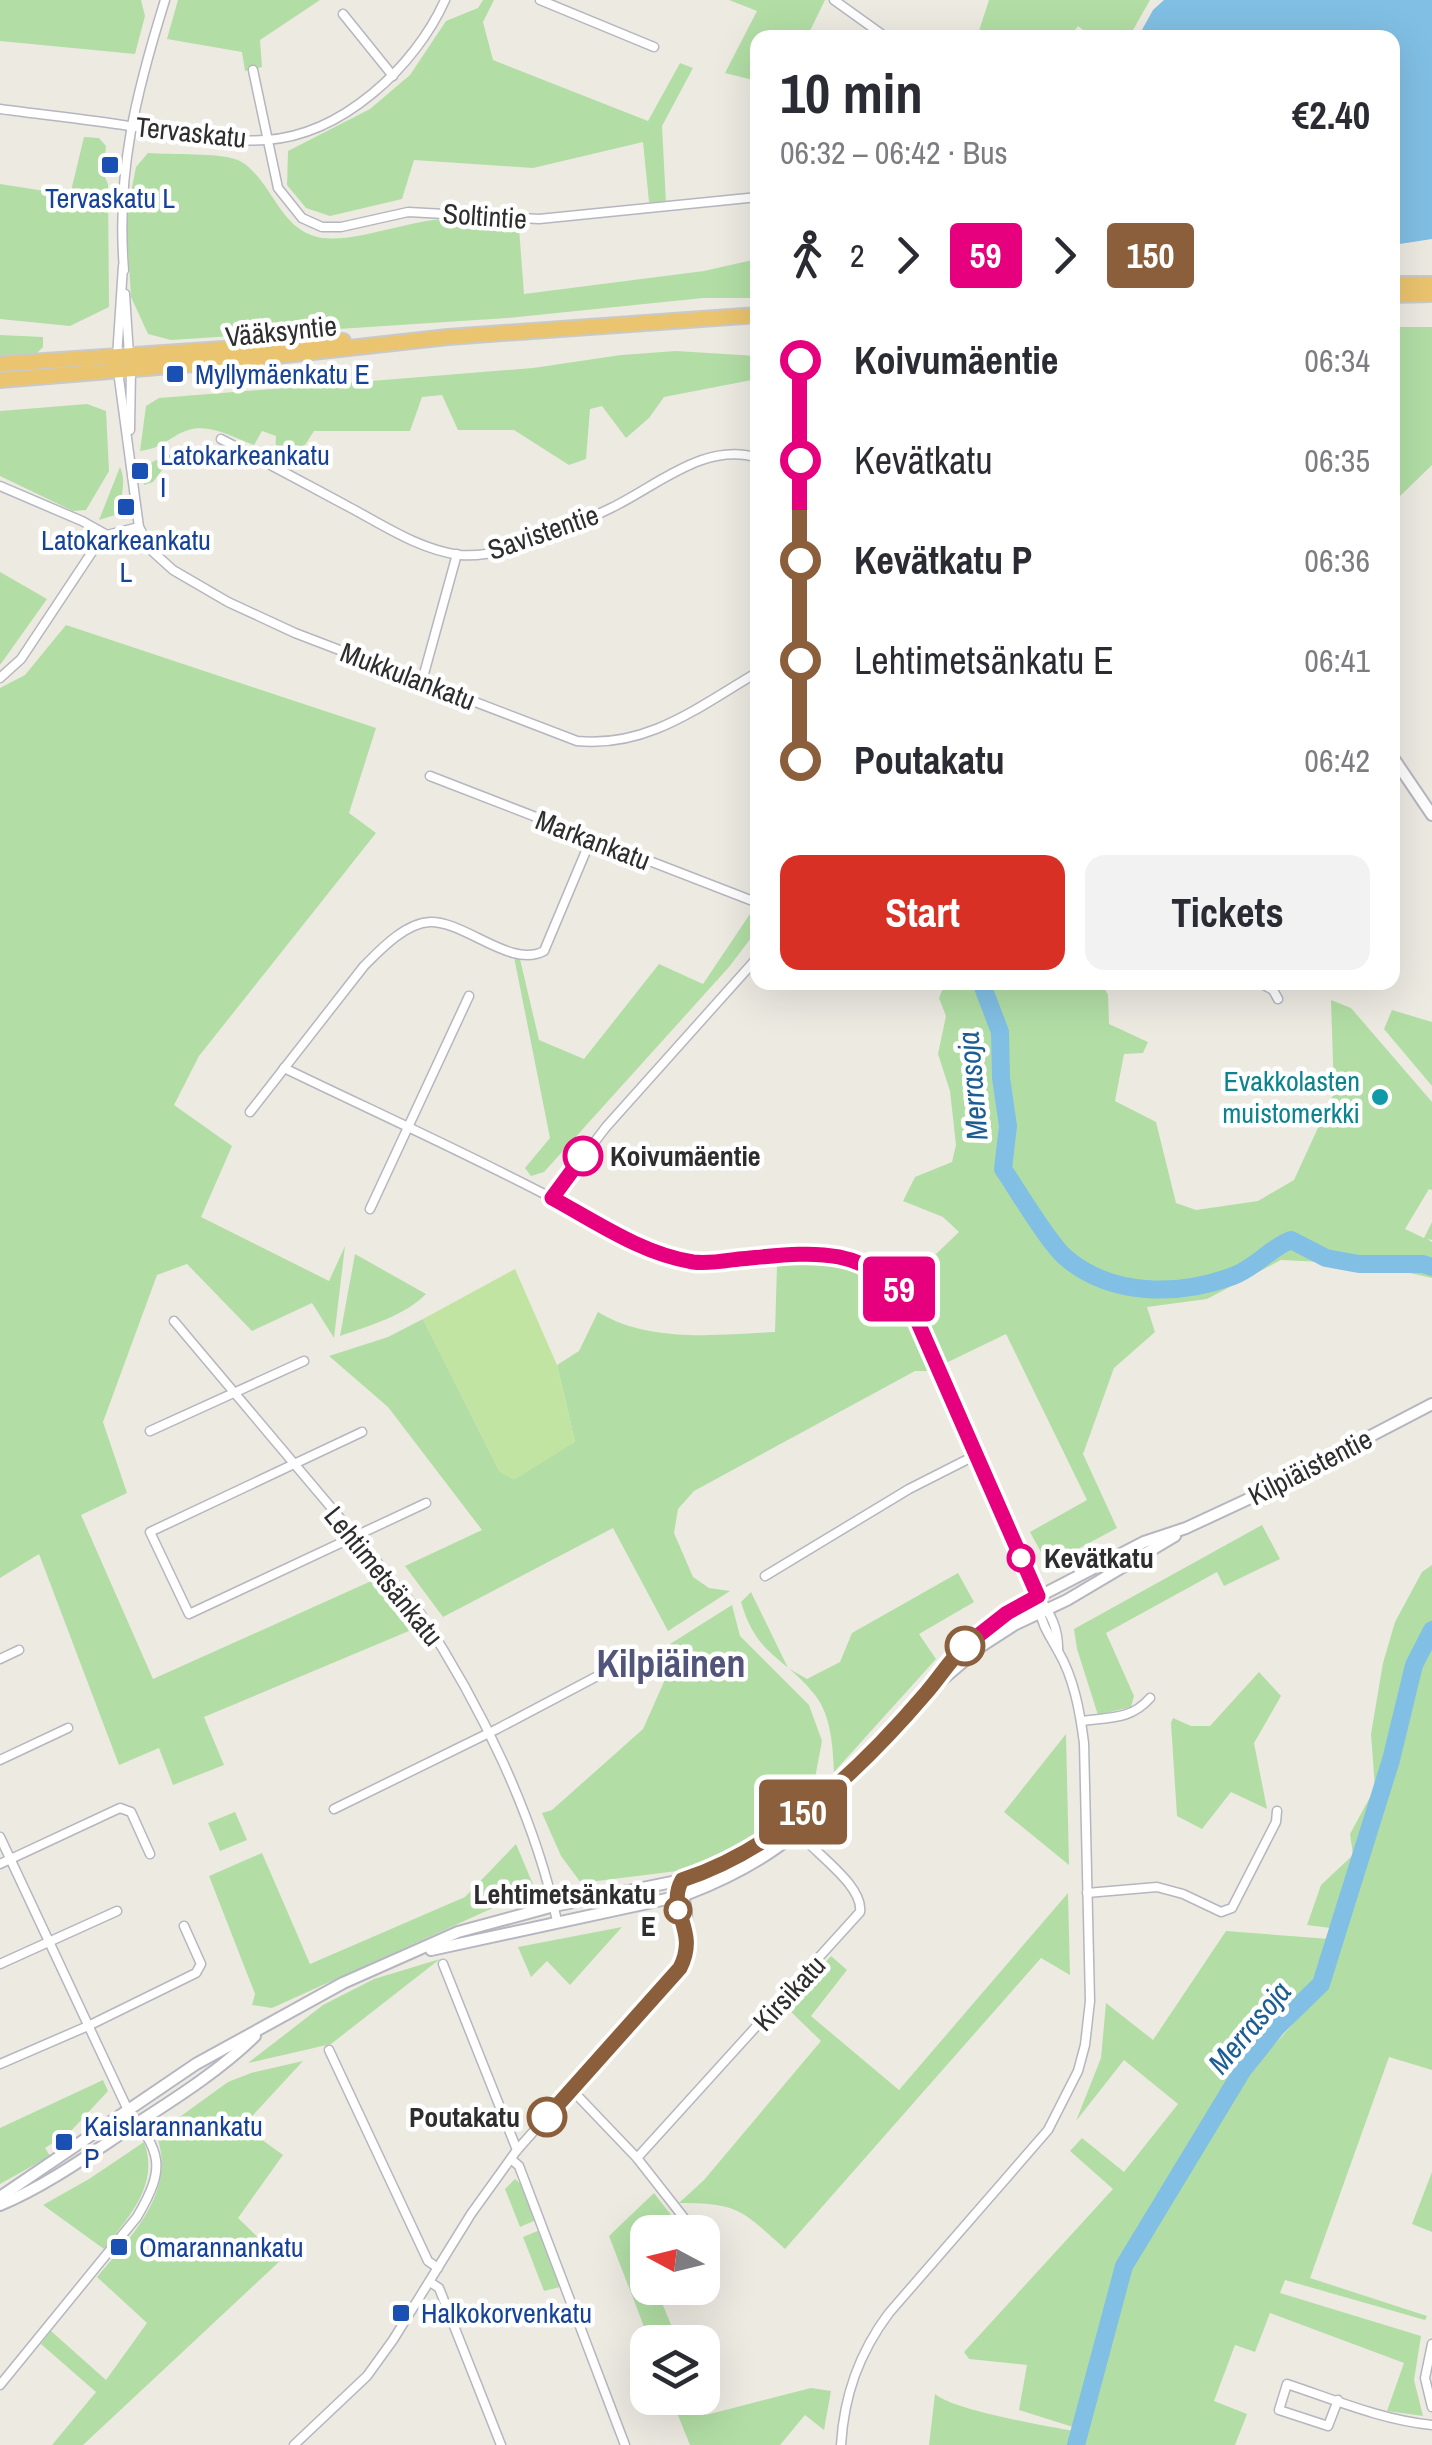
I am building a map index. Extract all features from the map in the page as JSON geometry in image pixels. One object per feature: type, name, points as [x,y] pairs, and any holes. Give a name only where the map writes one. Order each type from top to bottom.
[{"type":"highway","points":[[1400,284],[1432,284]]},
{"type":"highway","points":[[1400,295],[1432,294]]},
{"type":"highway","name":"Vääksyntie","points":[[0,364],[750,316]]},
{"type":"highway","name":"Vääksyntie","points":[[0,380],[448,337]]},
{"type":"street","points":[[0,678],[21,658],[96,546],[107,535],[139,527],[124,371],[120,211],[130,126],[164,0]]},
{"type":"street","name":"Tervaskatu","points":[[0,109],[205,139],[267,140],[298,134],[356,106],[392,76],[412,56],[445,0]]},
{"type":"street","points":[[540,0],[654,47]]},
{"type":"street","points":[[834,0],[876,30]]},
{"type":"street","points":[[849,11],[852,0]]},
{"type":"street","points":[[343,14],[392,76]]},
{"type":"street","points":[[253,70],[267,140]]},
{"type":"street","name":"Soltintie","points":[[267,140],[278,188],[302,218],[322,227],[341,227],[408,212],[539,220],[750,198]]},
{"type":"street","name":"Savistentie","points":[[221,439],[404,536],[457,554],[474,555],[560,530],[612,508],[694,463],[719,454],[750,456]]},
{"type":"street","points":[[0,486],[107,535]]},
{"type":"street","name":"Mukkulankatu","points":[[139,527],[152,550],[173,570],[228,602],[296,633],[577,741],[605,744],[635,738],[668,725],[750,677]]},
{"type":"street","points":[[422,681],[457,554]]},
{"type":"street","points":[[1400,768],[1432,815]]},
{"type":"street","name":"Markankatu","points":[[430,776],[750,900]]},
{"type":"street","points":[[250,1112],[383,946],[406,931],[431,922],[461,929],[496,947],[535,956],[544,951],[592,839]]},
{"type":"street","points":[[552,1198],[606,1126],[750,967]]},
{"type":"street","points":[[1273,990],[1278,999]]},
{"type":"street","points":[[370,1209],[469,996]]},
{"type":"street","points":[[284,1068],[552,1198],[641,1246],[693,1262],[810,1253],[843,1257],[870,1266],[893,1282],[909,1302],[1038,1596],[1047,1637],[1058,1650],[1082,1722],[1089,2020],[1086,2045],[1070,2092],[1048,2130],[876,2330],[851,2382],[841,2445]]},
{"type":"street","name":"Lehtimetsänkatu","points":[[174,1321],[420,1613],[457,1671],[488,1734],[542,1856],[558,1921]]},
{"type":"street","points":[[150,1431],[304,1361]]},
{"type":"street","name":"Kilpiäistentie","points":[[927,1692],[948,1662],[974,1638],[1038,1596],[1144,1542],[1186,1528],[1259,1494],[1432,1404]]},
{"type":"street","points":[[362,1432],[150,1532],[189,1614],[426,1503]]},
{"type":"street","points":[[766,1576],[894,1498],[976,1455]]},
{"type":"street","name":"Kilpiäistentie","points":[[677,1888],[749,1868],[831,1802],[860,1762],[927,1692],[983,1645],[1149,1554],[1186,1528]]},
{"type":"street","points":[[0,1659],[19,1650]]},
{"type":"street","points":[[334,1809],[624,1662]]},
{"type":"street","points":[[1082,1722],[1124,1717],[1138,1711],[1150,1698]]},
{"type":"street","points":[[0,1760],[68,1728]]},
{"type":"street","points":[[0,1864],[120,1808],[131,1812],[150,1854]]},
{"type":"street","points":[[1087,1893],[1157,1888],[1183,1894],[1221,1912],[1232,1908],[1276,1822],[1277,1811]]},
{"type":"street","name":"Kirsikatu","points":[[637,2158],[860,1912],[856,1890],[794,1828]]},
{"type":"street","points":[[0,1837],[127,2108],[152,2140],[157,2160],[152,2193],[138,2217],[0,2385]]},
{"type":"street","points":[[0,2197],[127,2108],[228,2045],[260,2032],[343,1984],[458,1932],[554,1906],[677,1888]]},
{"type":"street","points":[[407,1956],[677,1888]]},
{"type":"street","points":[[294,2445],[367,2376],[471,2214],[514,2155],[680,1968],[687,1948],[677,1888]]},
{"type":"street","points":[[0,1964],[117,1911]]},
{"type":"street","points":[[0,2064],[196,1973],[201,1964],[184,1926]]},
{"type":"street","points":[[443,1964],[625,2445]]},
{"type":"street","points":[[0,2205],[73,2165],[138,2122],[236,2055],[260,2032]]},
{"type":"street","points":[[330,2050],[428,2262],[438,2268]]},
{"type":"street","points":[[572,2090],[637,2158],[682,2215]]},
{"type":"street","points":[[430,2282],[439,2288],[501,2445]]},
{"type":"street","points":[[1432,2344],[1425,2378],[1432,2407]]},
{"type":"street","points":[[1338,2400],[1328,2426],[1278,2410],[1287,2384],[1338,2400],[1400,2422],[1432,2425]]},
{"type":"green space","points":[[0,0],[141,0],[145,16],[135,54],[0,41]]},
{"type":"green space","points":[[178,0],[320,0],[260,40],[262,67],[245,71],[242,52],[167,39]]},
{"type":"green space","points":[[483,0],[494,0],[483,22],[493,60],[648,121],[680,63],[693,68],[662,126],[666,203],[649,202],[643,142],[533,168],[414,160],[402,199],[330,216],[306,208],[287,185],[288,151],[370,109],[410,75],[446,21],[478,8]]},
{"type":"green space","points":[[729,0],[825,0],[810,30],[750,30],[750,79],[725,73],[757,11]]},
{"type":"green space","points":[[989,0],[1150,0],[1133,30],[1083,30],[1078,26],[1075,30],[979,30]]},
{"type":"green space","points":[[84,137],[99,138],[106,146],[103,173],[108,184],[109,307],[70,326],[0,319],[0,184],[70,195]]},
{"type":"green space","points":[[148,153],[209,155],[240,161],[260,179],[292,222],[314,236],[344,238],[450,219],[519,228],[524,294],[704,271],[750,261],[750,298],[703,298],[507,318],[171,340],[148,334],[131,297],[126,218],[136,167]]},
{"type":"green space","points":[[1400,327],[1432,327],[1432,465],[1400,496]]},
{"type":"green space","points":[[0,335],[43,337],[43,347],[37,353],[0,357]]},
{"type":"green space","points":[[676,351],[750,356],[750,380],[664,397],[649,418],[626,438],[602,406],[590,409],[586,459],[569,465],[514,430],[458,430],[442,395],[422,397],[410,431],[314,431],[290,468],[275,456],[276,436],[262,431],[254,445],[215,430],[197,428],[140,451],[146,406],[159,398],[533,368]]},
{"type":"green space","points":[[87,404],[106,411],[109,471],[86,510],[73,511],[0,476],[0,411]]},
{"type":"green space","points":[[169,454],[173,456],[153,482],[144,485],[142,467]]},
{"type":"green space","points":[[120,467],[123,485],[117,510],[115,515],[99,520]]},
{"type":"green space","points":[[0,572],[47,599],[0,665]]},
{"type":"green space","points":[[66,625],[376,728],[349,813],[376,833],[199,1056],[174,1105],[232,1146],[201,1217],[329,1281],[345,1246],[334,1338],[312,1303],[252,1331],[187,1264],[157,1275],[103,1422],[127,1493],[81,1515],[153,1679],[378,1578],[416,1628],[204,1717],[224,1765],[173,1785],[159,1748],[119,1765],[39,1554],[0,1578],[0,688],[25,675]]},
{"type":"green space","points":[[750,914],[750,939],[729,967],[544,1172],[531,1176],[525,1168],[550,1138],[514,957],[520,959],[539,1040],[584,1059],[659,964],[703,984]]},
{"type":"green space","points":[[942,990],[1106,990],[1109,1024],[1148,1042],[1143,1053],[1124,1054],[1115,1101],[1156,1122],[1176,1203],[1196,1210],[1258,1201],[1294,1180],[1334,1093],[1331,1000],[1351,1008],[1432,1102],[1432,1190],[1429,1189],[1405,1229],[1424,1238],[1432,1222],[1432,1240],[1427,1239],[1432,1242],[1432,1278],[1383,1267],[1355,1269],[1281,1260],[1207,1299],[1147,1307],[1155,1332],[1114,1368],[1083,1454],[1117,1528],[1048,1565],[1030,1532],[1087,1500],[1006,1334],[946,1363],[908,1281],[959,1232],[943,1217],[903,1201],[915,1177],[952,1162],[956,1145],[950,1091],[938,1054],[946,1016],[939,998]]},
{"type":"green space","points":[[1392,1010],[1432,1022],[1432,1086],[1384,1029]]},
{"type":"green space","points":[[355,1254],[426,1294],[397,1314],[340,1336]]},
{"type":"green space","points":[[808,1263],[837,1267],[876,1282],[899,1308],[932,1371],[915,1371],[694,1491],[678,1509],[674,1533],[693,1577],[709,1588],[730,1591],[668,1631],[613,1528],[443,1617],[405,1566],[482,1530],[388,1407],[329,1356],[388,1337],[423,1319],[500,1472],[575,1442],[557,1365],[579,1351],[598,1312],[639,1329],[661,1333],[775,1332],[777,1266]]},
{"type":"green space","points":[[515,1269],[557,1365],[575,1442],[514,1480],[500,1472],[423,1319]]},
{"type":"green space","points":[[1262,1525],[1280,1559],[1224,1586],[1217,1572],[1106,1633],[1134,1696],[1131,1707],[1098,1715],[1074,1629]]},
{"type":"green space","points":[[1432,1565],[1432,2070],[1389,2057],[1310,2278],[1427,2316],[1425,2320],[1285,2280],[1280,2293],[1421,2336],[1414,2380],[1423,2416],[1387,2411],[1404,2363],[1270,2313],[1255,2352],[1235,2345],[1214,2401],[1247,2414],[1235,2445],[929,2445],[935,2394],[962,2407],[1086,2433],[1131,2268],[1248,2074],[1327,1986],[1346,1930],[1307,1925],[1321,1885],[1353,1855],[1350,1834],[1375,1788],[1371,1734],[1383,1663],[1395,1622],[1422,1572]]},
{"type":"green space","points":[[958,1573],[974,1602],[919,1634],[936,1659],[834,1772],[825,1712],[815,1695],[789,1668],[807,1679],[840,1662],[852,1633]]},
{"type":"green space","points":[[751,1592],[788,1668],[763,1645],[748,1620],[741,1602]]},
{"type":"green space","points":[[732,1605],[740,1636],[809,1705],[822,1741],[812,1794],[786,1817],[729,1852],[685,1870],[581,1883],[561,1856],[542,1813],[552,1810],[643,1729],[675,1657],[670,1644]]},
{"type":"green space","points":[[1259,1672],[1281,1696],[1254,1743],[1267,1809],[1231,1792],[1202,1829],[1177,1816],[1171,1723],[1173,1718],[1191,1726],[1210,1726]]},
{"type":"green space","points":[[1066,1734],[1069,1865],[1004,1812]]},
{"type":"green space","points":[[235,1812],[247,1840],[220,1851],[208,1823]]},
{"type":"green space","points":[[516,1844],[535,1889],[272,2008],[252,2005],[255,1994],[209,1876],[262,1853],[310,1964],[465,1897]]},
{"type":"green space","points":[[1068,1893],[1070,1975],[1041,1958],[785,2249],[738,2211],[679,2203],[704,2180],[821,2041],[785,2006],[831,1956],[847,1970],[811,2016],[899,2090]]},
{"type":"green space","points":[[622,1927],[570,1985],[547,1961],[531,1977],[518,1947]]},
{"type":"green space","points":[[1226,1931],[1330,1939],[1316,1981],[1237,2069],[1119,2265],[1073,2427],[1019,2410],[1027,2365],[969,2359],[964,2352],[1113,2189],[1070,2151],[1082,2138],[1124,2172],[1178,2104],[1124,2060],[1076,2121],[1101,2058],[1106,2003],[1153,2040]]},
{"type":"green space","points":[[440,1959],[331,2044],[248,2063],[323,2005],[374,1979]]},
{"type":"green space","points":[[303,2061],[243,2126],[283,2155],[238,2218],[281,2260],[83,2445],[52,2445],[96,2392],[41,2344],[51,2331],[106,2380],[147,2323],[97,2277],[148,2212],[156,2193],[161,2155],[156,2134],[228,2082]]},
{"type":"green space","points":[[103,2080],[108,2091],[71,2131],[45,2148],[50,2156],[0,2184],[0,2128]]},
{"type":"green space","points":[[144,2142],[148,2158],[145,2186],[132,2212],[104,2249],[43,2205],[89,2179]]},
{"type":"green space","points":[[1432,2172],[1432,2232],[1412,2224]]},
{"type":"green space","points":[[515,2179],[523,2186],[536,2220],[520,2227],[505,2189]]},
{"type":"green space","points":[[654,2193],[671,2215],[631,2215]]},
{"type":"green space","points":[[630,2216],[630,2290],[609,2236]]},
{"type":"green space","points":[[540,2230],[560,2287],[544,2291],[523,2237]]},
{"type":"green space","points":[[636,2305],[663,2305],[671,2325],[643,2325]]},
{"type":"green space","points":[[811,2388],[831,2391],[824,2430],[805,2415],[780,2445],[690,2445],[678,2415],[720,2415],[720,2411]]},
{"type":"water","points":[[1164,0],[1432,0],[1432,239],[1400,244],[1400,30],[1142,30]]},
{"type":"waterway","name":"Merrasoja","points":[[984,990],[1000,1032],[1008,1126],[1003,1169],[1050,1240],[1083,1270],[1124,1286],[1190,1287],[1241,1272],[1291,1240],[1326,1258],[1359,1264],[1432,1267]]},
{"type":"waterway","name":"Merrasoja","points":[[1076,2445],[1124,2266],[1242,2071],[1277,2027],[1321,1984],[1391,1760],[1414,1665],[1432,1630]]},
{"type":"bus line","name":"59","points":[[583,1156],[552,1198],[641,1246],[693,1262],[810,1253],[843,1257],[870,1266],[893,1282],[909,1302],[1038,1596],[1007,1613],[965,1646]]},
{"type":"bus line","name":"150","points":[[547,2117],[686,1958],[686,1924],[676,1896],[682,1880],[708,1872],[791,1824],[860,1762],[965,1646]]},
{"type":"place","name":"Tervaskatu L","points":[[110,165]]},
{"type":"place","name":"Myllymäenkatu E","points":[[175,374]]},
{"type":"place","name":"Latokarkeankatu I","points":[[140,471]]},
{"type":"place","name":"Latokarkeankatu L","points":[[126,507]]},
{"type":"place","name":"Evakkolasten muistomerkki","points":[[1380,1097]]},
{"type":"place","name":"Koivumäentie","points":[[583,1156]]},
{"type":"place","name":"Kevätkatu","points":[[1021,1558]]},
{"type":"place","name":"Lehtimetsänkatu E","points":[[678,1910]]},
{"type":"place","name":"Poutakatu","points":[[547,2117]]},
{"type":"place","name":"Kaislarannankatu P","points":[[64,2142]]},
{"type":"place","name":"Omarannankatu","points":[[119,2247]]},
{"type":"place","name":"Halkokorvenkatu","points":[[401,2313]]},
{"type":"district","name":"Kilpiäinen","points":[[671,1663]]}]
